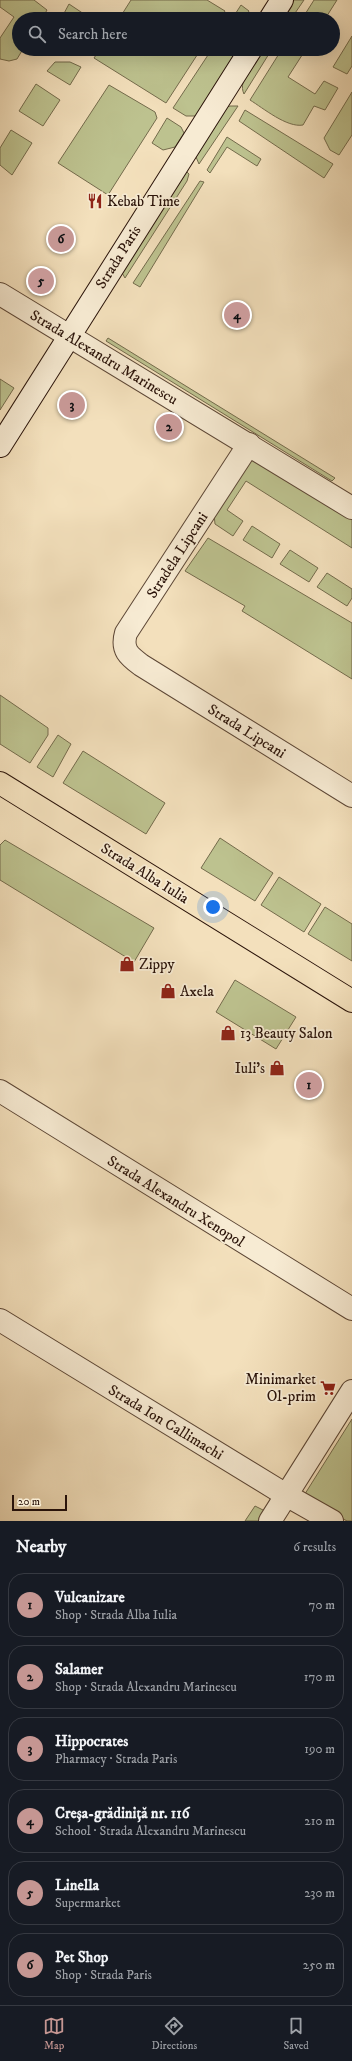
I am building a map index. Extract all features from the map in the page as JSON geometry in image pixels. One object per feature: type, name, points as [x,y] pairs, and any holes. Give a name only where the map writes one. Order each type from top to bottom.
[{"type":"main road","name":"Strada Alba Iulia","points":[[0,783],[352,1001]]},
{"type":"street","points":[[274,12],[282,0]]},
{"type":"street","name":"Strada Paris","points":[[0,446],[68,336],[247,56]]},
{"type":"street","name":"Strada Alexandru Marinescu","points":[[0,294],[352,508]]},
{"type":"street","name":"Stradela Lipcani","points":[[141,665],[128,656],[125,650],[123,641],[126,633],[249,444]]},
{"type":"street","name":"Strada Lipcani","points":[[141,665],[352,796]]},
{"type":"street","name":"Strada Alexandru Xenopol","points":[[0,1091],[352,1309]]},
{"type":"street","name":"Strada Ion Callimachi","points":[[0,1320],[286,1495],[332,1521]]},
{"type":"street","points":[[270,1521],[352,1390]]},
{"type":"green space","points":[[0,0],[34,0],[47,10],[46,12],[12,12],[12,16],[0,7]]},
{"type":"green space","points":[[131,0],[207,0],[225,11],[224,12],[123,12]]},
{"type":"green space","points":[[294,0],[304,0],[296,12],[286,12]]},
{"type":"green space","points":[[314,0],[337,0],[329,12],[306,12]]},
{"type":"green space","points":[[69,4],[81,12],[65,12]]},
{"type":"green space","points":[[241,5],[249,11],[248,12],[236,12]]},
{"type":"green space","points":[[12,20],[12,56],[19,56],[17,59],[9,61],[0,59],[0,38]]},
{"type":"green space","points":[[352,36],[352,66],[347,74],[333,67]]},
{"type":"green space","points":[[95,56],[196,56],[166,103],[94,58]]},
{"type":"green space","points":[[207,56],[235,56],[196,116],[186,116],[173,108]]},
{"type":"green space","points":[[258,56],[268,56],[244,94],[242,89],[243,83]]},
{"type":"green space","points":[[278,56],[302,56],[288,77],[315,94],[324,81],[338,88],[325,110],[314,106],[303,125],[283,121],[250,100]]},
{"type":"green space","points":[[55,62],[70,62],[81,67],[70,85],[47,71]]},
{"type":"green space","points":[[36,84],[60,100],[43,126],[19,111]]},
{"type":"green space","points":[[109,85],[155,112],[157,118],[108,195],[58,163]]},
{"type":"green space","points":[[352,92],[352,135],[339,155],[330,150],[324,138]]},
{"type":"green space","points":[[238,106],[199,164],[196,157],[224,108]]},
{"type":"green space","points":[[245,110],[333,164],[324,178],[239,121]]},
{"type":"green space","points":[[167,118],[181,127],[184,133],[175,147],[163,150],[152,143]]},
{"type":"green space","points":[[11,130],[32,143],[12,175],[0,165],[0,148]]},
{"type":"green space","points":[[227,137],[261,159],[257,166],[227,147],[210,173],[207,170]]},
{"type":"green space","points":[[186,171],[189,174],[187,181],[125,278],[121,271]]},
{"type":"green space","points":[[200,181],[204,182],[140,287],[133,283]]},
{"type":"green space","points":[[108,338],[335,478],[332,481],[106,341]]},
{"type":"green space","points":[[0,379],[14,388],[0,410]]},
{"type":"green space","points":[[249,457],[352,517],[352,548],[246,481],[227,510],[243,521],[233,536],[215,524],[214,514]]},
{"type":"green space","points":[[252,526],[280,544],[272,558],[243,540]]},
{"type":"green space","points":[[208,538],[352,623],[352,679],[242,611],[245,606],[185,571]]},
{"type":"green space","points":[[290,550],[318,568],[309,582],[280,564]]},
{"type":"green space","points":[[327,573],[352,589],[352,598],[347,606],[317,587]]},
{"type":"green space","points":[[0,695],[48,728],[48,735],[30,763],[0,744]]},
{"type":"green space","points":[[58,735],[71,744],[53,777],[37,767]]},
{"type":"green space","points":[[83,751],[165,803],[146,834],[63,783]]},
{"type":"green space","points":[[220,838],[273,873],[255,901],[201,868]]},
{"type":"green space","points":[[5,840],[154,928],[134,962],[0,880],[0,845]]},
{"type":"green space","points":[[279,877],[321,904],[304,932],[261,905]]},
{"type":"green space","points":[[325,907],[352,924],[352,961],[308,934]]},
{"type":"green space","points":[[235,980],[296,1017],[276,1049],[216,1012]]},
{"type":"green space","points":[[352,1419],[352,1521],[347,1521],[303,1497]]},
{"type":"green space","points":[[255,1506],[267,1512],[261,1521],[245,1521]]},
{"type":"place","name":"Kebab Time","points":[[95,201]]},
{"type":"place","name":"Pet Shop","points":[[61,239]]},
{"type":"place","name":"Linella","points":[[41,281]]},
{"type":"place","name":"Creșa-grădiniță nr. 116","points":[[237,315]]},
{"type":"place","name":"Hippocrates","points":[[72,405]]},
{"type":"place","name":"Salamer","points":[[169,427]]},
{"type":"place","name":"Zippy","points":[[127,964]]},
{"type":"place","name":"Axela","points":[[168,991]]},
{"type":"place","name":"13 Beauty Salon","points":[[228,1033]]},
{"type":"place","name":"Iuli's","points":[[277,1068]]},
{"type":"place","name":"Vulcanizare","points":[[309,1085]]},
{"type":"place","name":"Minimarket Ol-prim","points":[[328,1388]]}]
